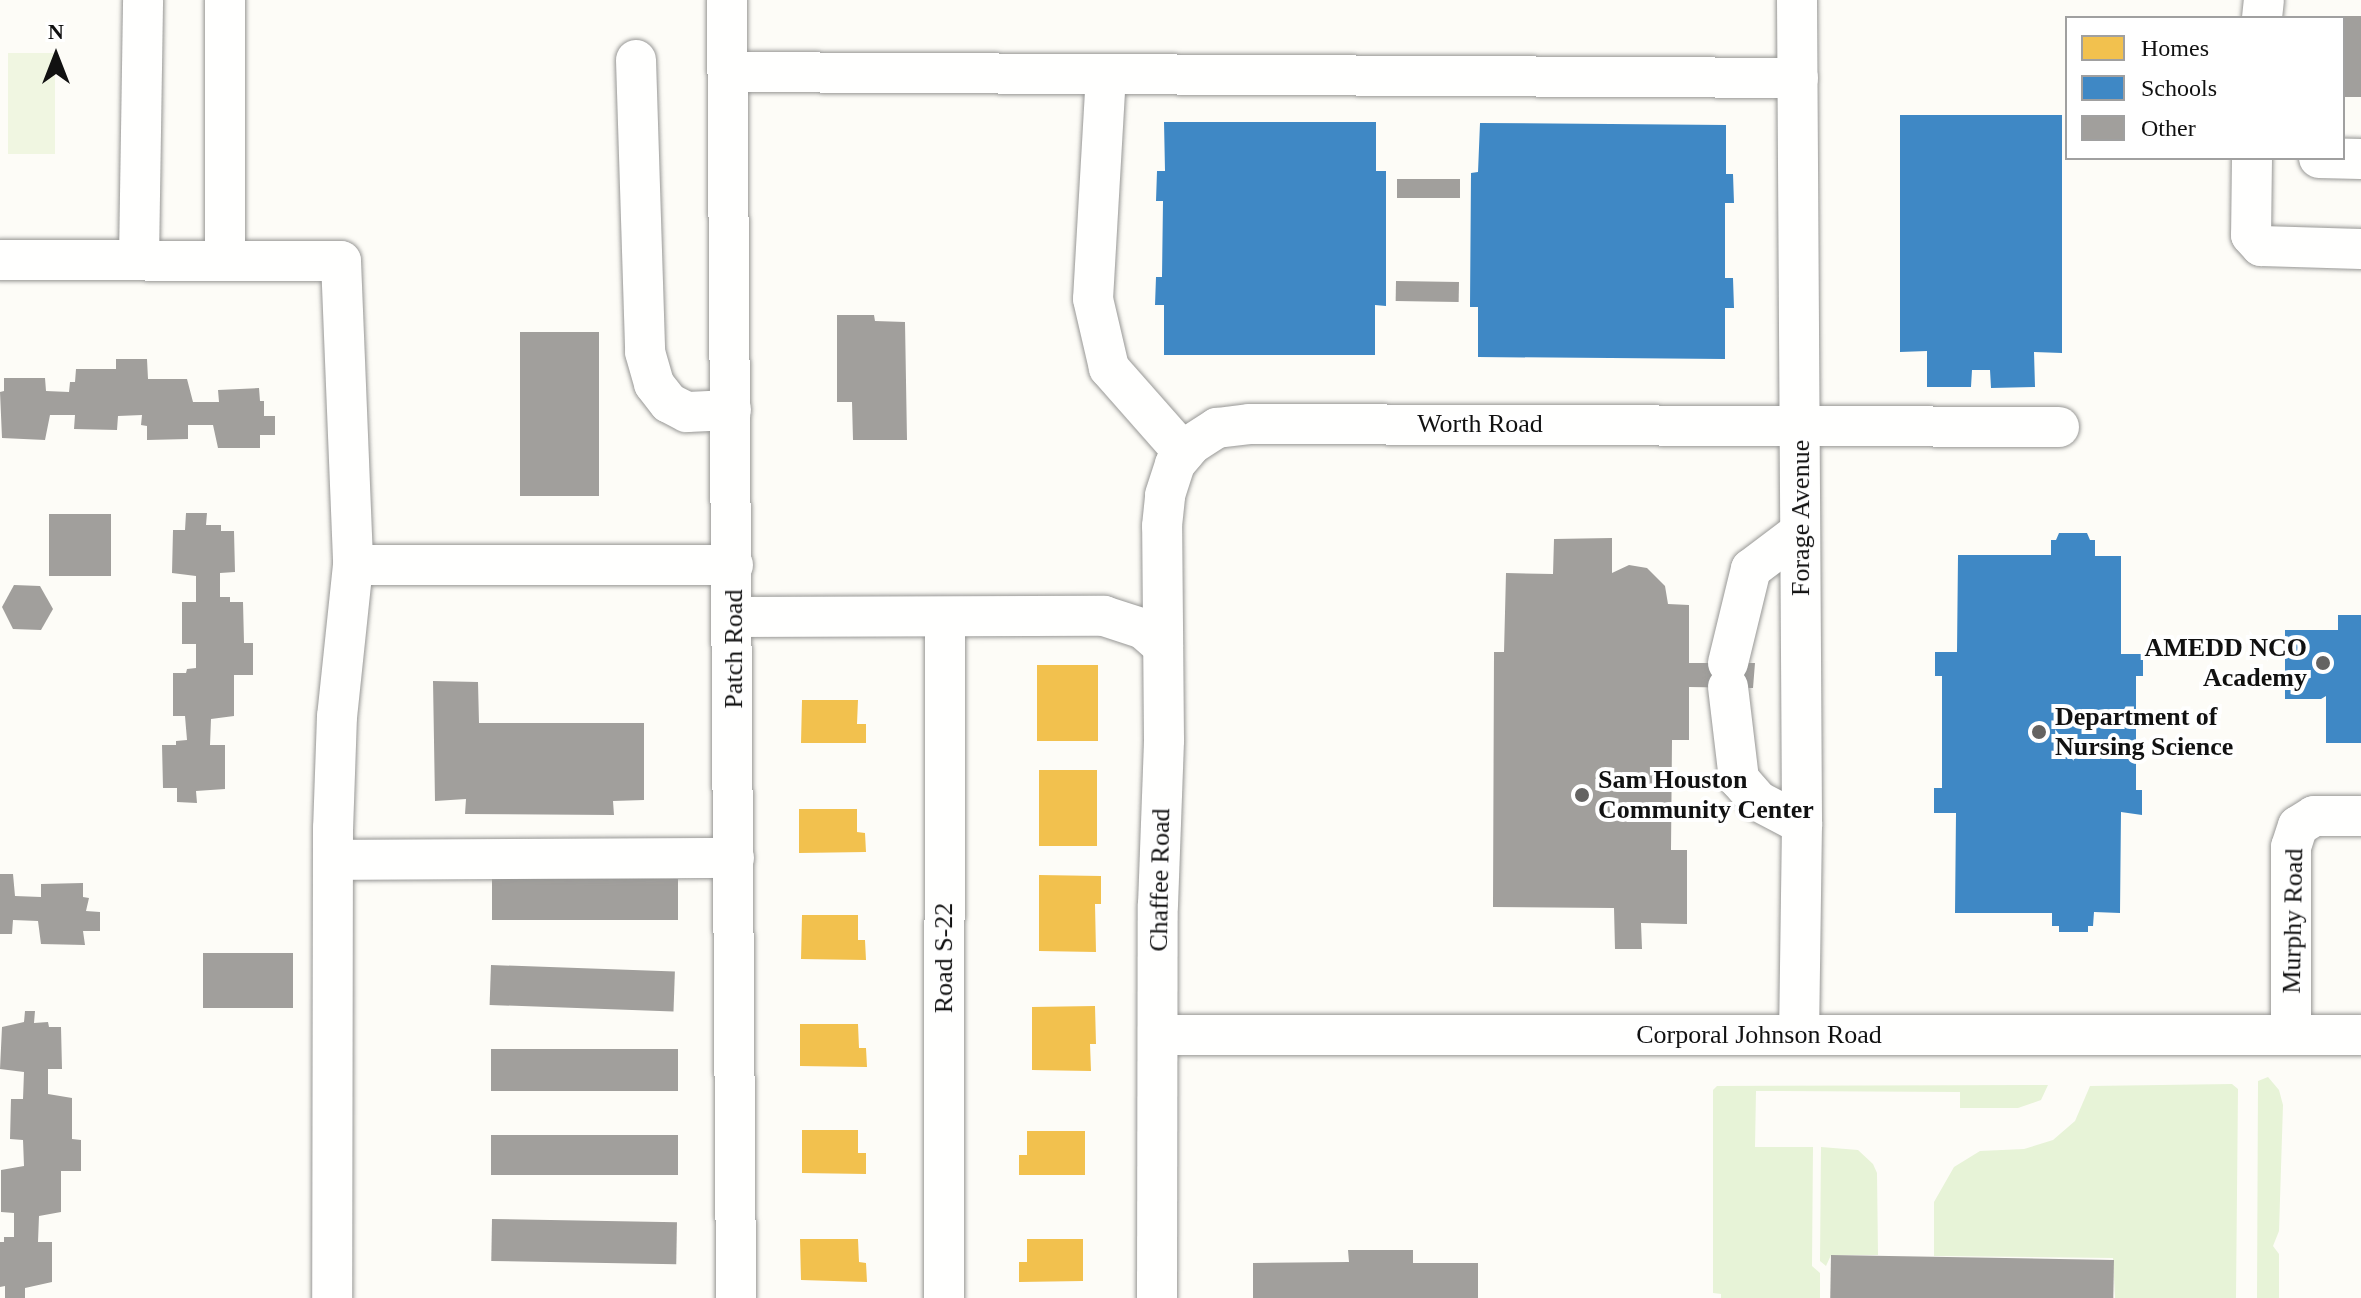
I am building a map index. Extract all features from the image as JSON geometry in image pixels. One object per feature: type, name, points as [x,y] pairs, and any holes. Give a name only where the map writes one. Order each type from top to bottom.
[{"type":"street","points":[[139,259],[143,0]]},
{"type":"street","points":[[225,0],[225,258]]},
{"type":"street","name":"Patch Road","points":[[727,0],[734,617],[736,1298]]},
{"type":"street","name":"Forage Avenue","points":[[1797,0],[1802,824],[1799,1035]]},
{"type":"street","points":[[636,60],[645,352],[654,384],[669,403],[687,412],[731,410]]},
{"type":"street","points":[[728,72],[1798,78]]},
{"type":"street","points":[[1106,74],[1093,299],[1109,368],[1179,458]]},
{"type":"street","points":[[2252,160],[2251,235],[2261,246],[2361,249]]},
{"type":"street","points":[[0,260],[225,258],[341,261],[353,565],[337,716],[333,860],[332,1298]]},
{"type":"street","name":"Worth Road","points":[[1179,458],[1217,428],[1249,424],[2059,427]]},
{"type":"street","name":"Chaffee Road","points":[[1157,1298],[1162,526],[1165,495],[1179,458]]},
{"type":"street","points":[[1800,532],[1751,569],[1728,675],[1739,779],[1758,801],[1802,824]]},
{"type":"street","points":[[353,565],[733,565]]},
{"type":"street","points":[[734,617],[945,619],[1104,616],[1142,628],[1163,646]]},
{"type":"street","name":"Road S-22","points":[[944,1298],[945,619]]},
{"type":"street","name":"Murphy Road","points":[[2291,1035],[2291,847],[2298,826],[2314,816],[2361,816]]},
{"type":"street","points":[[333,860],[734,858]]},
{"type":"street","name":"Corporal Johnson Road","points":[[1158,1035],[2361,1035]]},
{"type":"green space","points":[[8,53],[55,53],[55,154],[8,154]]},
{"type":"green space","points":[[2268,1077],[2279,1090],[2283,1105],[2279,1231],[2273,1246],[2279,1254],[2279,1298],[2257,1298],[2258,1081]]},
{"type":"green space","points":[[2232,1084],[2238,1089],[2236,1298],[2115,1298],[2113,1258],[1934,1256],[1934,1202],[1954,1167],[1980,1151],[2024,1149],[2053,1140],[2075,1121],[2090,1086]]},
{"type":"green space","points":[[2048,1085],[2041,1100],[2018,1108],[1960,1108],[1960,1092],[1756,1091],[1755,1147],[1813,1147],[1812,1266],[1820,1273],[1820,1298],[1721,1298],[1721,1294],[1713,1293],[1713,1090],[1717,1086]]},
{"type":"green space","points":[[1821,1147],[1858,1150],[1873,1164],[1877,1173],[1878,1255],[1831,1255],[1826,1266],[1820,1261]]},
{"type":"building: Homes","points":[[1037,665],[1098,665],[1098,741],[1037,741]]},
{"type":"building: Homes","points":[[802,700],[858,700],[857,724],[866,724],[866,743],[801,743]]},
{"type":"building: Homes","points":[[1039,770],[1097,770],[1097,846],[1039,846]]},
{"type":"building: Homes","points":[[799,809],[857,809],[857,832],[865,833],[866,852],[799,853]]},
{"type":"building: Homes","points":[[1039,875],[1101,876],[1101,904],[1095,904],[1096,952],[1039,951]]},
{"type":"building: Homes","points":[[802,915],[858,915],[858,940],[865,940],[866,960],[801,959]]},
{"type":"building: Homes","points":[[1095,1006],[1096,1044],[1090,1044],[1091,1071],[1032,1070],[1032,1007]]},
{"type":"building: Homes","points":[[800,1024],[858,1024],[859,1048],[866,1048],[867,1067],[800,1066]]},
{"type":"building: Homes","points":[[802,1130],[858,1130],[858,1153],[866,1153],[866,1174],[802,1173]]},
{"type":"building: Homes","points":[[1027,1131],[1085,1131],[1085,1175],[1019,1175],[1019,1155],[1027,1155]]},
{"type":"building: Homes","points":[[800,1239],[858,1239],[859,1262],[866,1263],[867,1282],[801,1280]]},
{"type":"building: Homes","points":[[1027,1239],[1083,1239],[1083,1281],[1019,1282],[1019,1262],[1027,1262]]},
{"type":"building: Schools","points":[[1900,115],[2062,115],[2062,353],[2034,352],[2035,387],[1991,388],[1990,370],[1972,370],[1971,387],[1927,387],[1927,351],[1900,352]]},
{"type":"building: Schools","points":[[1164,122],[1376,122],[1376,171],[1386,171],[1386,306],[1375,305],[1375,355],[1164,355],[1164,305],[1155,305],[1156,277],[1162,277],[1163,201],[1156,201],[1157,171],[1165,171]]},
{"type":"building: Schools","points":[[1480,123],[1726,125],[1726,174],[1733,174],[1734,203],[1725,203],[1725,278],[1733,278],[1734,308],[1725,308],[1725,359],[1478,357],[1478,307],[1470,307],[1471,173],[1478,172]]},
{"type":"building: Schools","name":"Department of Nursing Science","points":[[2059,533],[2087,533],[2090,540],[2095,540],[2095,556],[2121,556],[2121,654],[2143,654],[2143,676],[2136,676],[2136,790],[2142,790],[2142,815],[2121,812],[2120,913],[2094,912],[2093,926],[2088,926],[2088,932],[2059,932],[2059,926],[2052,926],[2052,913],[1955,913],[1956,813],[1934,813],[1934,788],[1942,788],[1942,676],[1935,676],[1935,652],[1957,652],[1958,555],[2051,555],[2051,540],[2056,540]]},
{"type":"building: Schools","name":"AMEDD NCO Academy","points":[[2338,615],[2361,615],[2361,743],[2326,743],[2326,696],[2321,699],[2285,699],[2285,630],[2338,630]]},
{"type":"building: Other","points":[[2345,16],[2361,16],[2361,97],[2345,97]]},
{"type":"building: Other","points":[[1397,179],[1460,179],[1460,198],[1397,198]]},
{"type":"building: Other","points":[[1396,281],[1459,282],[1459,302],[1396,301]]},
{"type":"building: Other","points":[[837,315],[874,315],[875,321],[905,322],[907,440],[853,440],[852,402],[837,402]]},
{"type":"building: Other","points":[[520,332],[599,332],[599,496],[520,496]]},
{"type":"building: Other","points":[[116,359],[147,359],[148,379],[187,379],[193,402],[219,402],[218,390],[259,388],[260,401],[264,401],[264,416],[275,416],[275,435],[260,435],[260,448],[218,448],[213,425],[188,425],[188,439],[147,440],[147,426],[141,425],[142,415],[118,416],[117,430],[74,429],[75,415],[50,415],[45,440],[2,438],[0,392],[4,391],[4,378],[45,378],[46,391],[69,392],[70,382],[75,382],[76,369],[116,369]]},
{"type":"building: Other","points":[[186,513],[207,513],[206,525],[221,525],[221,531],[234,531],[235,572],[220,573],[220,597],[230,597],[230,602],[243,602],[244,643],[253,643],[253,675],[234,675],[234,716],[211,719],[210,745],[225,745],[225,789],[196,791],[197,803],[177,802],[177,788],[163,788],[162,745],[176,745],[176,741],[187,740],[185,716],[173,716],[173,673],[186,673],[187,669],[196,668],[196,644],[182,644],[182,602],[196,602],[196,576],[172,573],[173,530],[185,530]]},
{"type":"building: Other","points":[[49,514],[111,514],[111,576],[49,576]]},
{"type":"building: Other","name":"Sam Houston Community Center","points":[[1612,538],[1612,573],[1629,565],[1647,568],[1665,586],[1668,604],[1689,605],[1689,663],[1755,663],[1753,688],[1689,687],[1689,740],[1672,740],[1671,850],[1687,850],[1687,924],[1641,923],[1642,949],[1615,949],[1614,908],[1493,907],[1494,652],[1504,652],[1506,573],[1553,574],[1554,539]]},
{"type":"building: Other","points":[[14,585],[40,586],[53,609],[41,630],[13,629],[2,607]]},
{"type":"building: Other","points":[[433,681],[478,682],[479,723],[644,723],[644,800],[613,801],[614,815],[465,814],[466,799],[435,801]]},
{"type":"building: Other","points":[[0,874],[13,874],[15,896],[41,897],[41,884],[83,883],[83,897],[89,898],[86,911],[100,912],[100,931],[83,931],[85,945],[41,944],[38,921],[13,920],[12,934],[0,934]]},
{"type":"building: Other","points":[[492,879],[678,879],[678,920],[492,920]]},
{"type":"building: Other","points":[[203,953],[293,953],[293,1008],[203,1008]]},
{"type":"building: Other","points":[[491,965],[675,971],[673,1011],[490,1005]]},
{"type":"building: Other","points":[[25,1011],[35,1011],[34,1023],[48,1022],[49,1027],[61,1027],[62,1069],[48,1069],[48,1094],[72,1098],[72,1139],[81,1140],[81,1171],[61,1171],[61,1212],[39,1216],[38,1242],[52,1242],[52,1282],[25,1288],[25,1298],[5,1298],[5,1286],[0,1287],[0,1242],[4,1242],[4,1237],[14,1237],[14,1213],[1,1212],[1,1170],[24,1166],[23,1140],[10,1139],[11,1099],[23,1099],[24,1072],[0,1069],[2,1027],[24,1022]]},
{"type":"building: Other","points":[[491,1049],[678,1049],[678,1091],[491,1091]]},
{"type":"building: Other","points":[[491,1135],[678,1135],[678,1175],[491,1175]]},
{"type":"building: Other","points":[[492,1219],[677,1222],[676,1264],[491,1261]]},
{"type":"building: Other","points":[[1348,1250],[1413,1250],[1413,1263],[1478,1263],[1478,1298],[1253,1298],[1253,1263],[1349,1262]]},
{"type":"building: Other","points":[[1831,1255],[2114,1260],[2113,1298],[1830,1298]]},
{"type":"place","name":"AMEDD NCO Academy","points":[[2323,663]]},
{"type":"place","name":"Department of Nursing Science","points":[[2039,732]]},
{"type":"place","name":"Sam Houston Community Center","points":[[1582,795]]}]
